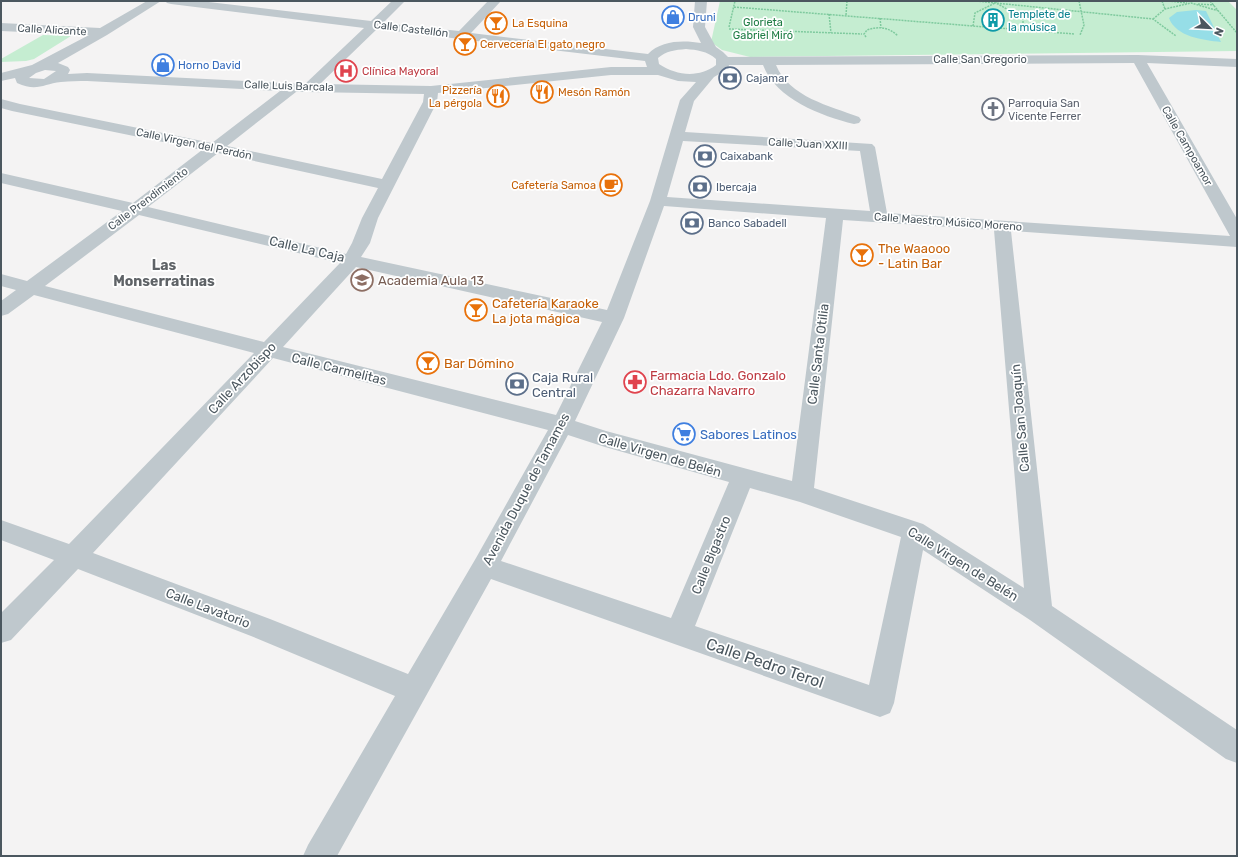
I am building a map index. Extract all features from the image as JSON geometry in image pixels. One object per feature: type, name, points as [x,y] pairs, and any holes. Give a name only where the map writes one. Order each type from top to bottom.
[{"type":"street","points":[[14,87],[69,52],[155,1]]},
{"type":"street","name":"Calle Castellón","points":[[170,1],[462,35],[653,64]]},
{"type":"street","name":"Calle Prendimiento","points":[[1,310],[216,148],[300,87],[399,1]]},
{"type":"street","points":[[462,35],[494,1]]},
{"type":"street","points":[[686,45],[699,27],[701,1]]},
{"type":"street","name":"Calle Alicante","points":[[1,27],[103,32]]},
{"type":"street","points":[[699,27],[711,50]]},
{"type":"street","points":[[709,75],[692,77],[674,76],[653,64],[659,50],[686,45],[711,50],[720,55],[724,61]]},
{"type":"street","points":[[1,78],[14,87],[37,83],[60,72],[69,52]]},
{"type":"street","name":"Calle San Gregorio","points":[[724,61],[1138,59],[1237,64]]},
{"type":"street","name":"Calle Campoamor","points":[[1138,59],[1237,234]]},
{"type":"street","points":[[768,60],[774,77],[798,98],[854,120]]},
{"type":"street","name":"Avenida Duque de Tamames","points":[[319,856],[485,566],[562,426],[614,318],[658,201],[678,136],[687,100],[709,75],[718,71],[723,66],[724,61]]},
{"type":"street","name":"Calle Luis Barcala","points":[[60,72],[87,77],[300,87],[431,90],[653,64]]},
{"type":"street","points":[[14,87],[49,66],[60,72]]},
{"type":"street","points":[[674,76],[687,100]]},
{"type":"street","points":[[14,87],[37,83]]},
{"type":"street","name":"Calle Virgen del Perdón","points":[[14,87],[25,110],[216,148],[387,185]]},
{"type":"street","name":"Calle Arzobispo","points":[[1,630],[74,556],[346,268],[361,243],[370,218],[430,102],[431,90]]},
{"type":"street","name":"Calle Juan XXIII","points":[[678,136],[867,147],[880,218]]},
{"type":"street","name":"Calle La Caja","points":[[1,178],[137,208],[539,303],[614,318]]},
{"type":"street","name":"Calle Maestro Músico Moreno","points":[[658,201],[835,215],[1002,225],[1237,242]]},
{"type":"street","name":"Calle Santa Otilia","points":[[802,493],[835,215]]},
{"type":"street","name":"Calle San Joaquín","points":[[1002,225],[1039,612]]},
{"type":"street","name":"Calle Carmelitas","points":[[1,280],[562,426]]},
{"type":"street","name":"Calle Virgen de Belén","points":[[562,426],[605,440],[802,493],[914,531],[1039,612],[1237,748]]},
{"type":"street","name":"Calle Bigastro","points":[[680,632],[742,478]]},
{"type":"street","name":"Calle Lavatorio","points":[[1,530],[74,556],[352,664],[414,690]]},
{"type":"street","name":"Calle Pedro Terol","points":[[485,566],[680,632],[880,703],[914,531]]},
{"type":"path","points":[[735,1],[728,30],[864,34]]},
{"type":"path","points":[[846,15],[847,1]]},
{"type":"path","points":[[976,1],[1152,19],[1175,35]]},
{"type":"path","points":[[1080,1],[1084,25],[1080,34]]},
{"type":"path","points":[[1162,1],[1165,9]]},
{"type":"path","points":[[1168,1],[1214,5]]},
{"type":"path","points":[[1210,1],[1237,33]]},
{"type":"path","points":[[973,26],[975,13],[996,2]]},
{"type":"path","points":[[996,2],[1023,18],[1023,30]]},
{"type":"path","points":[[1152,19],[1165,9],[1191,3],[1219,12]]},
{"type":"path","points":[[734,7],[1087,34]]},
{"type":"path","points":[[830,14],[831,33]]},
{"type":"path","points":[[880,18],[881,28]]},
{"type":"path","points":[[1232,26],[1237,26]]},
{"type":"green space","name":"Glorieta Gabriel Miró","points":[[720,1],[1228,1],[1237,10],[1237,51],[750,57],[722,50],[711,42]]},
{"type":"green space","points":[[43,35],[71,36],[34,59],[26,61],[1,62],[1,59]]},
{"type":"water","points":[[1196,10],[1206,11],[1221,42],[1198,39],[1184,33],[1173,24],[1169,18],[1177,12]]},
{"type":"place","name":"Druni","points":[[673,17]]},
{"type":"place","name":"Templete de la música","points":[[993,20]]},
{"type":"place","name":"La Esquina","points":[[496,23]]},
{"type":"place","name":"Cervecería El gato negro","points":[[465,44]]},
{"type":"place","name":"Horno David","points":[[163,65]]},
{"type":"place","name":"Clínica Mayoral","points":[[346,71]]},
{"type":"place","name":"Cajamar","points":[[730,78]]},
{"type":"place","name":"Mesón Ramón","points":[[542,92]]},
{"type":"place","name":"Pizzería La pérgola","points":[[498,96]]},
{"type":"place","name":"Parroquia San Vicente Ferrer","points":[[993,109]]},
{"type":"place","name":"Caixabank","points":[[705,156]]},
{"type":"place","name":"Cafetería Samoa","points":[[611,185]]},
{"type":"place","name":"Ibercaja","points":[[700,187]]},
{"type":"place","name":"Banco Sabadell","points":[[692,223]]},
{"type":"place","name":"The Waaooo - Latin Bar","points":[[862,255]]},
{"type":"place","name":"Academia Aula 13","points":[[362,280]]},
{"type":"place","name":"Cafetería Karaoke La jota mágica","points":[[476,310]]},
{"type":"place","name":"Bar Dómino","points":[[428,363]]},
{"type":"place","name":"Farmacia Ldo. Gonzalo Chazarra Navarro","points":[[635,382]]},
{"type":"place","name":"Caja Rural Central","points":[[517,384]]},
{"type":"place","name":"Sabores Latinos","points":[[684,434]]},
{"type":"district","name":"Las Monserratinas","points":[[164,274]]}]
